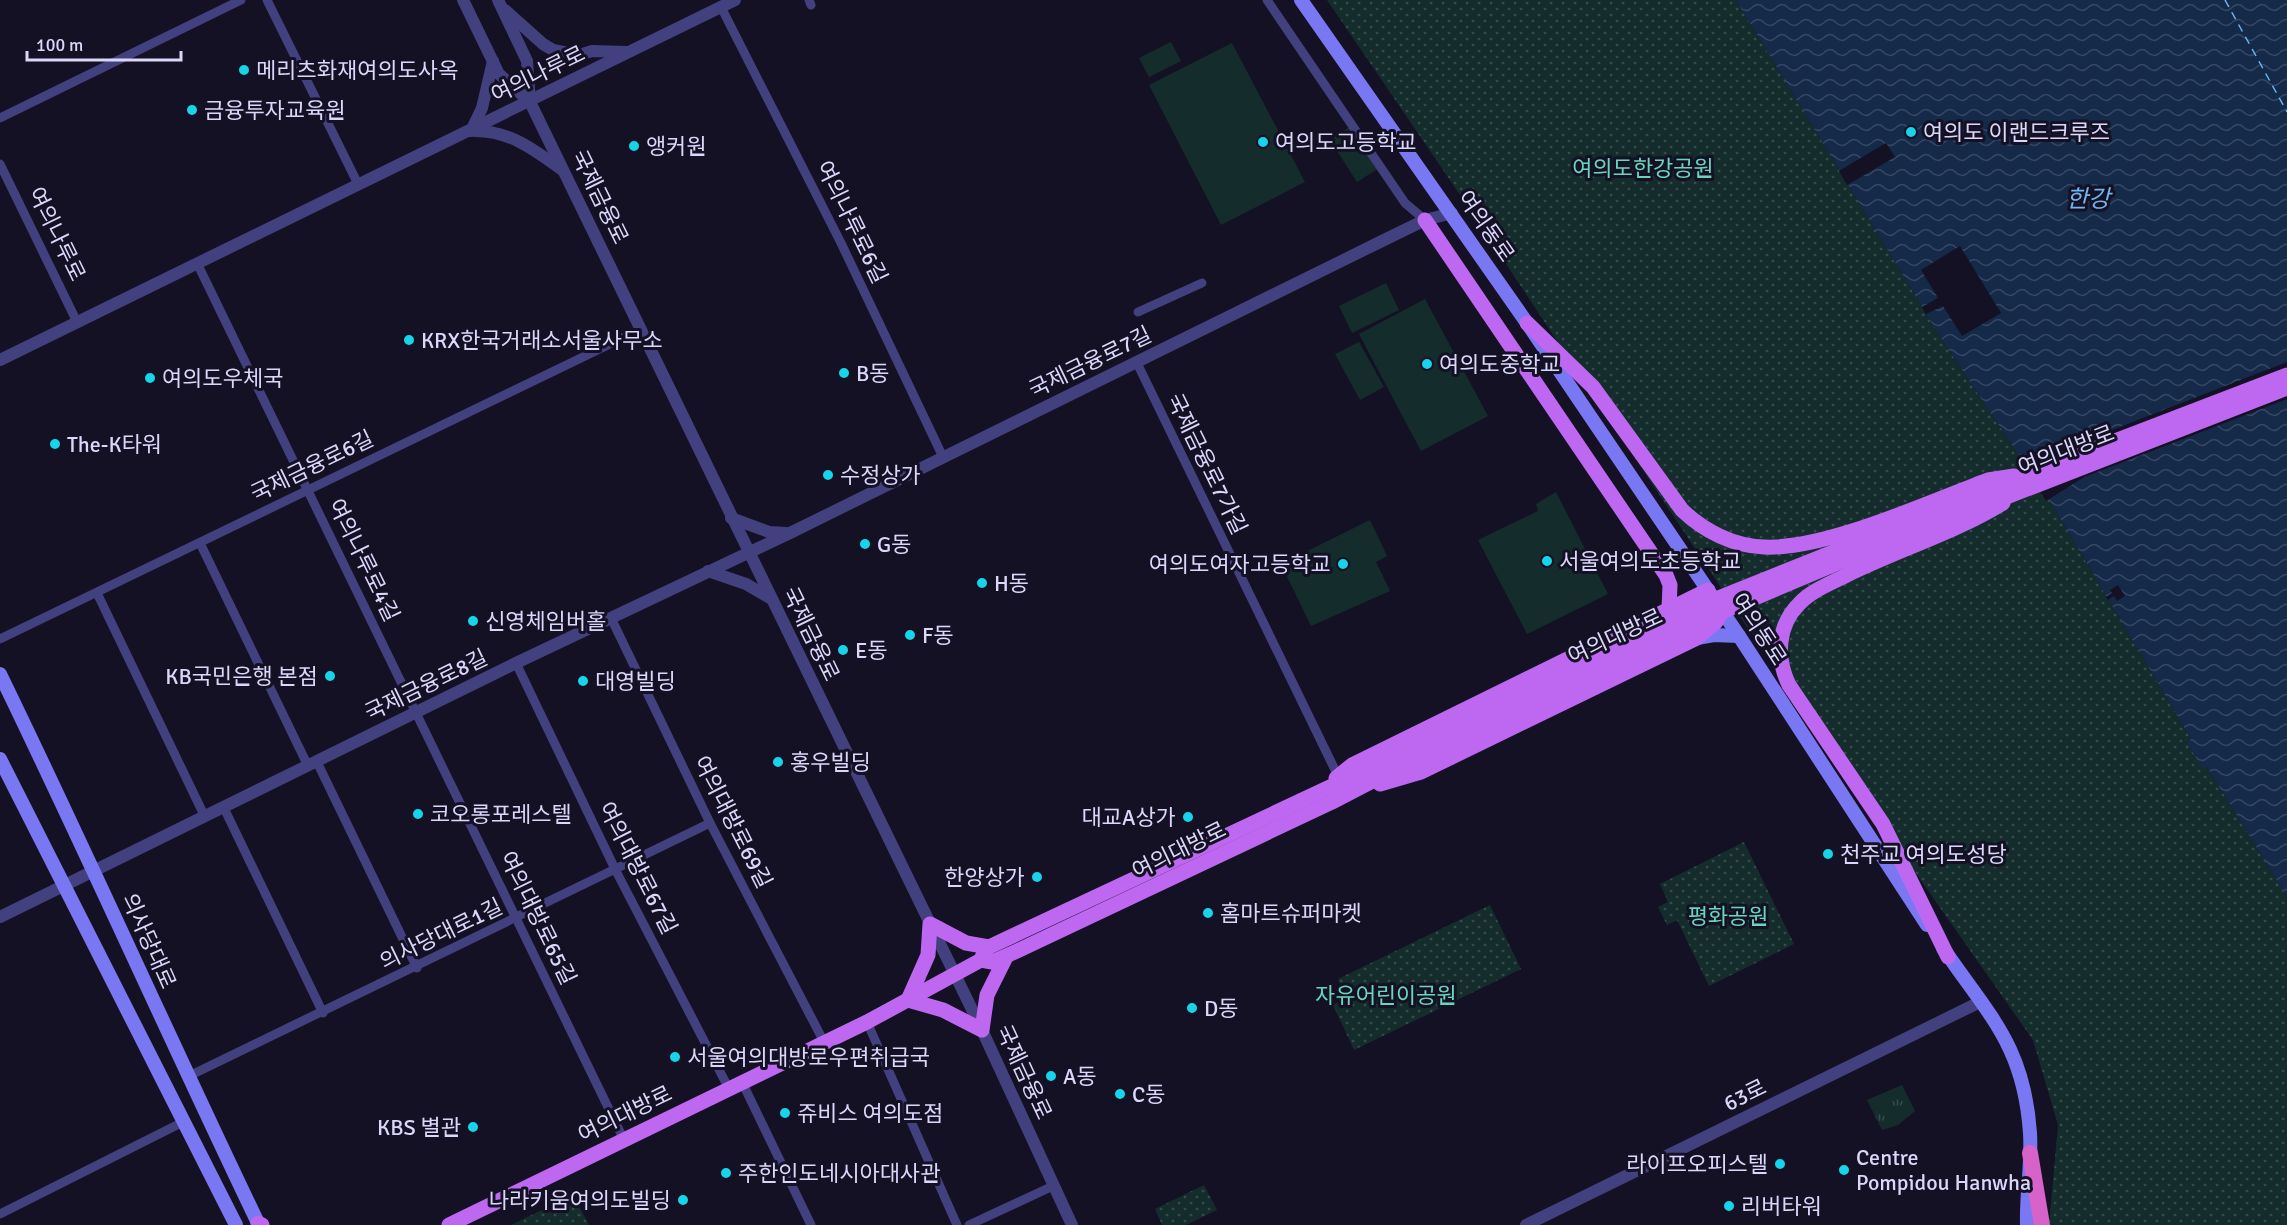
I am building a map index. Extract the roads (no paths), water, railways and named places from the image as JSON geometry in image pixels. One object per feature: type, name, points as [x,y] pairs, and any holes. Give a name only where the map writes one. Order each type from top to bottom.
[{"type":"highway","points":[[2030,1153],[2042,1225]]},
{"type":"main road","name":"여의동로","points":[[1301,0],[1527,323],[1739,636],[1948,957],[1997,1023],[2019,1068],[2028,1106],[2030,1153],[2026,1200],[2027,1225]]},
{"type":"main road","points":[[1425,220],[1666,575],[1670,585],[1669,609]]},
{"type":"main road","points":[[1527,323],[1593,387],[1668,491],[1689,516],[1730,541],[1764,548],[1818,541],[1988,480],[2026,475]]},
{"type":"main road","points":[[1401,759],[1696,607],[2026,475],[2287,375]]},
{"type":"main road","name":"여의대방로","points":[[450,1225],[867,1022],[955,974],[985,954],[1321,792],[1401,759],[1690,625],[1847,559],[2287,388]]},
{"type":"main road","points":[[1948,957],[1883,824],[1783,674],[1780,644],[1788,617],[1809,595],[1876,560],[1974,520],[2020,492]]},
{"type":"main road","points":[[1321,792],[1352,765],[1708,590]]},
{"type":"main road","points":[[1342,796],[1421,772],[1697,638],[1716,622],[1722,612]]},
{"type":"main road","points":[[1697,638],[1714,635],[1739,636]]},
{"type":"main road","name":"의사당대로","points":[[0,674],[95,869],[187,1077],[259,1224]]},
{"type":"main road","points":[[0,759],[236,1225]]},
{"type":"main road","name":"여의대방로","points":[[985,954],[992,963],[1006,957],[1342,796],[1401,759]]},
{"type":"main road","points":[[985,954],[930,924],[928,955],[908,1000],[943,1010],[982,1030],[987,995],[1006,957]]},
{"type":"street","points":[[0,118],[241,0]]},
{"type":"street","points":[[267,0],[358,184]]},
{"type":"street","name":"국제금융로","points":[[463,0],[499,74],[530,102],[747,552],[955,974],[1072,1225]]},
{"type":"street","name":"여의나루로","points":[[0,360],[735,0]]},
{"type":"street","points":[[1267,0],[1405,203],[1425,220]]},
{"type":"street","points":[[500,4],[543,44],[553,50],[579,54],[591,51],[628,52]]},
{"type":"street","name":"국제금융로","points":[[500,4],[527,61],[530,102]]},
{"type":"street","name":"여의나루로6길","points":[[721,7],[841,243],[943,457]]},
{"type":"street","points":[[493,61],[482,108],[471,131],[488,131],[519,140],[564,171]]},
{"type":"street","name":"여의나루로","points":[[0,164],[77,322]]},
{"type":"street","name":"국제금융로7길","points":[[747,552],[790,533],[1425,220],[1452,213]]},
{"type":"street","name":"여의나루로4길","points":[[197,263],[417,713]]},
{"type":"street","points":[[1138,312],[1202,282]]},
{"type":"street","name":"국제금융로6길","points":[[0,639],[641,329]]},
{"type":"street","name":"국제금융로7가길","points":[[1137,363],[1338,776]]},
{"type":"street","points":[[731,518],[769,532],[790,533]]},
{"type":"street","points":[[200,543],[417,968]]},
{"type":"street","name":"국제금융로8길","points":[[0,917],[204,815],[747,552]]},
{"type":"street","points":[[708,571],[746,584],[770,599]]},
{"type":"street","points":[[97,593],[204,815]]},
{"type":"street","name":"여의대방로69길","points":[[611,618],[710,823],[824,1042]]},
{"type":"street","name":"여의대방로67길","points":[[516,663],[615,871],[736,1085],[811,1225]]},
{"type":"street","name":"여의대방로65길","points":[[417,713],[624,1140]]},
{"type":"street","points":[[223,806],[323,1013]]},
{"type":"street","name":"의사당대로1길","points":[[187,1077],[417,968],[710,823]]},
{"type":"street","name":"63로","points":[[1526,1225],[1982,1001]]},
{"type":"street","points":[[867,1022],[957,1225]]},
{"type":"street","points":[[0,1214],[183,1122]]},
{"type":"street","points":[[969,1225],[1053,1186]]},
{"type":"water","name":"한강","points":[[1736,0],[2287,0],[2287,897],[2207,767],[2203,769],[2187,743],[2191,739],[2054,508],[1944,343]]},
{"type":"place","name":"메리츠화재여의도사옥","points":[[244,70]]},
{"type":"place","name":"금융투자교육원","points":[[192,110]]},
{"type":"place","name":"여의도 이랜드크루즈","points":[[1911,132]]},
{"type":"place","name":"여의도고등학교","points":[[1263,142]]},
{"type":"place","name":"앵커원","points":[[634,146]]},
{"type":"place","name":"KRX한국거래소서울사무소","points":[[409,340]]},
{"type":"place","name":"여의도중학교","points":[[1427,364]]},
{"type":"place","name":"B동","points":[[844,373]]},
{"type":"place","name":"여의도우체국","points":[[150,378]]},
{"type":"place","name":"The-K타워","points":[[55,444]]},
{"type":"place","name":"수정상가","points":[[828,475]]},
{"type":"place","name":"G동","points":[[865,544]]},
{"type":"place","name":"서울여의도초등학교","points":[[1547,561]]},
{"type":"place","name":"여의도여자고등학교","points":[[1343,564]]},
{"type":"place","name":"H동","points":[[982,583]]},
{"type":"place","name":"신영체임버홀","points":[[473,621]]},
{"type":"place","name":"F동","points":[[910,635]]},
{"type":"place","name":"E동","points":[[843,650]]},
{"type":"place","name":"KB국민은행 본점","points":[[330,676]]},
{"type":"place","name":"대영빌딩","points":[[583,681]]},
{"type":"place","name":"홍우빌딩","points":[[778,762]]},
{"type":"place","name":"코오롱포레스텔","points":[[418,814]]},
{"type":"place","name":"대교A상가","points":[[1188,817]]},
{"type":"place","name":"천주교 여의도성당","points":[[1828,854]]},
{"type":"place","name":"한양상가","points":[[1037,877]]},
{"type":"place","name":"홈마트슈퍼마켓","points":[[1208,913]]},
{"type":"place","name":"D동","points":[[1192,1008]]},
{"type":"place","name":"서울여의대방로우편취급국","points":[[675,1057]]},
{"type":"place","name":"A동","points":[[1051,1076]]},
{"type":"place","name":"C동","points":[[1120,1094]]},
{"type":"place","name":"쥬비스 여의도점","points":[[785,1113]]},
{"type":"place","name":"KBS 별관","points":[[473,1127]]},
{"type":"place","name":"라이프오피스텔","points":[[1780,1164]]},
{"type":"place","name":"Centre Pompidou Hanwha","points":[[1844,1170]]},
{"type":"place","name":"주한인도네시아대사관","points":[[726,1173]]},
{"type":"place","name":"나라키움여의도빌딩","points":[[683,1200]]},
{"type":"place","name":"리버타워","points":[[1729,1206]]},
{"type":"park label","name":"여의도한강공원","points":[[1643,168]]},
{"type":"park label","name":"평화공원","points":[[1728,916]]},
{"type":"park label","name":"자유어린이공원","points":[[1386,995]]}]
